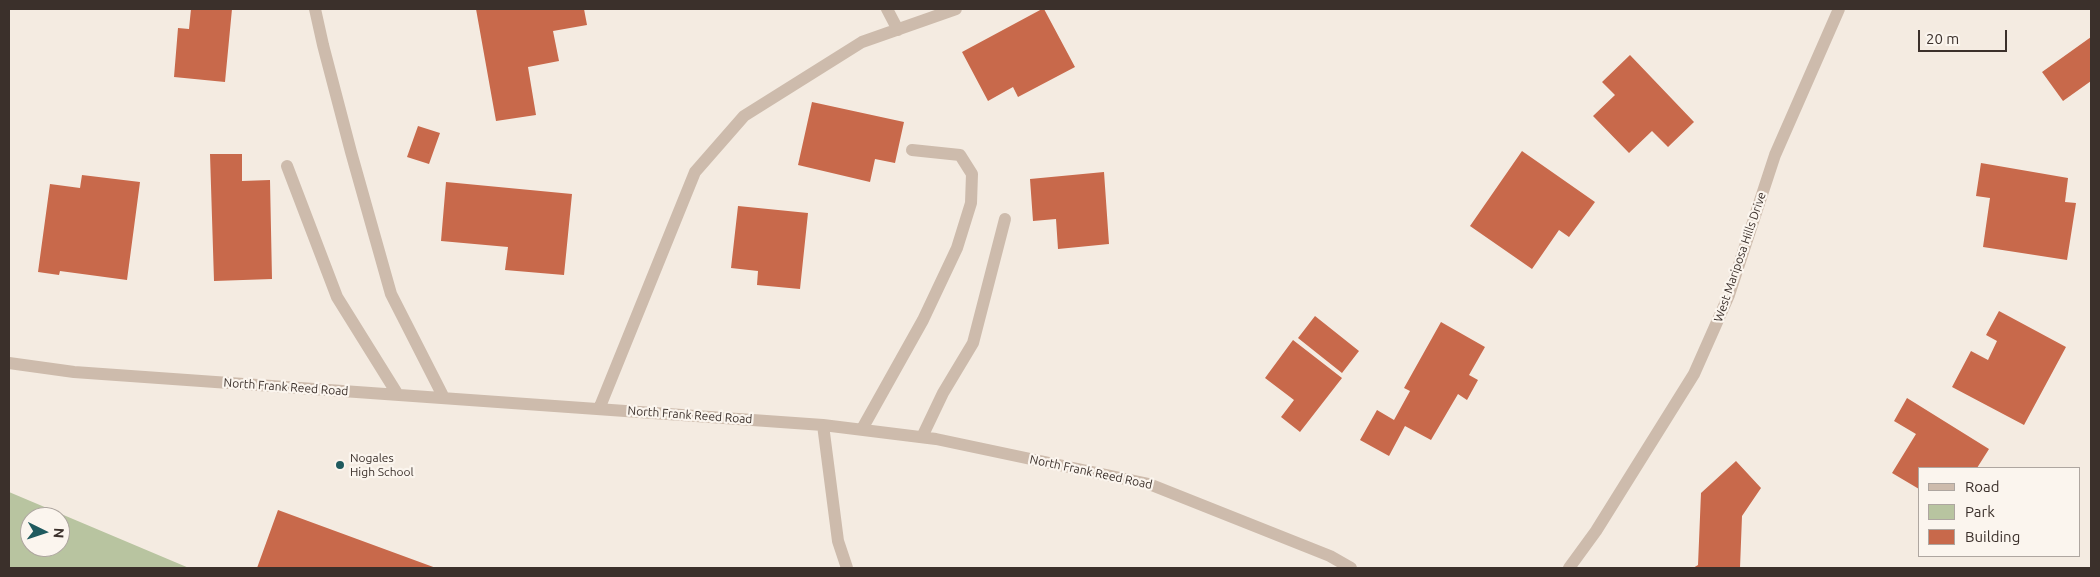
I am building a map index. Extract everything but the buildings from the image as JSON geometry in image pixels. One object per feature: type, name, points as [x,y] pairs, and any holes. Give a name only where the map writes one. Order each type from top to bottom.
[{"type":"street","points":[[315,9],[351,152],[391,294],[444,398]]},
{"type":"street","points":[[887,9],[898,30]]},
{"type":"street","points":[[600,409],[695,172],[744,116],[862,42],[956,9]]},
{"type":"street","name":"West Mariposa Hills Drive","points":[[1568,568],[1596,531],[1694,374],[1729,295],[1775,154],[1839,9]]},
{"type":"street","points":[[862,429],[923,320],[957,248],[970,203],[972,174],[960,155],[912,150]]},
{"type":"street","points":[[287,166],[336,297],[398,395]]},
{"type":"street","points":[[922,437],[943,393],[973,343],[1005,219]]},
{"type":"street","name":"North Frank Reed Road","points":[[9,363],[74,372],[823,424],[922,437],[1150,484],[1330,556],[1351,568]]},
{"type":"street","points":[[823,424],[838,541],[847,568]]},
{"type":"green space","points":[[9,492],[45,507],[20,507],[20,557],[70,557],[70,518],[189,568],[9,568]]},
{"type":"place","name":"Nogales High School","points":[[340,465]]}]
